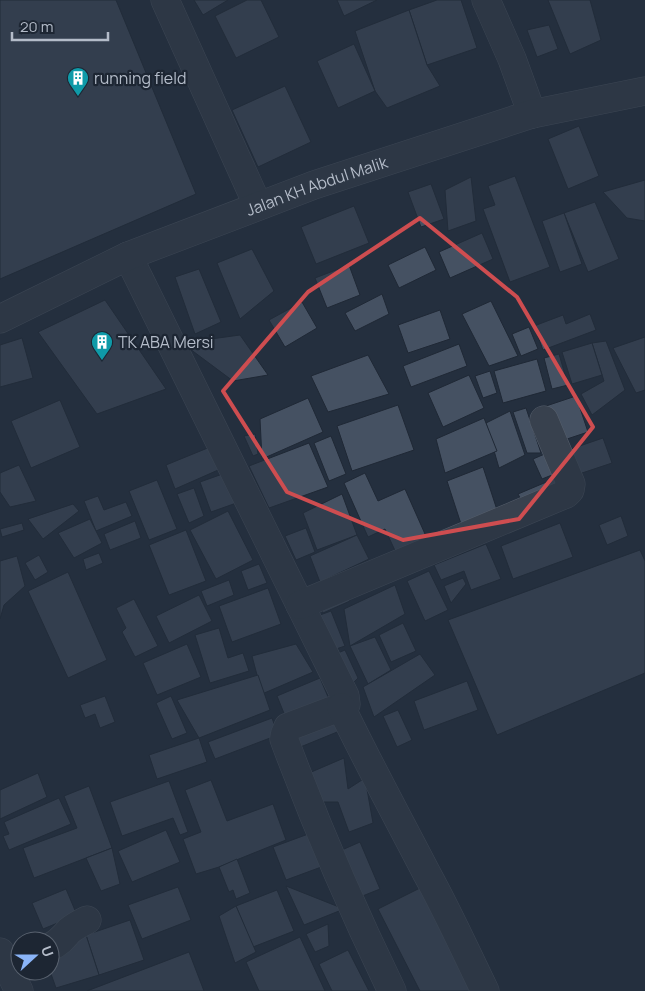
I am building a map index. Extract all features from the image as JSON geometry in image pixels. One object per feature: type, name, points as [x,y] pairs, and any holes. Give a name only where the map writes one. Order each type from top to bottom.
[{"type":"street","points":[[165,0],[250,187]]},
{"type":"street","points":[[486,0],[512,59],[529,107]]},
{"type":"street","name":"Jalan KH Abdul Malik","points":[[0,319],[128,256],[250,187],[314,185],[529,107],[645,91]]},
{"type":"street","points":[[128,256],[345,696],[346,704],[341,707],[288,728],[284,740],[307,802],[392,991]]},
{"type":"street","points":[[300,605],[566,494],[570,490],[571,484],[544,420]]},
{"type":"street","points":[[341,707],[428,875],[485,991]]},
{"type":"street","points":[[60,941],[77,925],[87,920]]},
{"type":"highlighted area","points":[[420,218],[517,297],[593,427],[519,519],[403,540],[287,492],[223,391],[308,292]]},
{"type":"building","name":"running field","points":[[0,0],[116,0],[196,194],[0,279]]},
{"type":"building","points":[[194,0],[228,0],[203,15]]},
{"type":"building","points":[[247,0],[261,0],[279,37],[236,58],[215,16]]},
{"type":"building","points":[[337,0],[377,0],[344,16]]},
{"type":"building","points":[[437,0],[461,0],[477,48],[427,65],[409,10]]},
{"type":"building","points":[[548,0],[590,0],[601,40],[570,54]]},
{"type":"building","points":[[409,10],[427,65],[440,86],[387,108],[375,91],[355,31]]},
{"type":"building","points":[[549,25],[558,49],[537,57],[527,30]]},
{"type":"building","points":[[354,44],[375,91],[338,108],[317,61]]},
{"type":"building","points":[[285,86],[311,142],[258,167],[232,110]]},
{"type":"building","points":[[579,126],[599,176],[568,189],[548,139]]},
{"type":"building","points":[[515,176],[550,267],[510,282],[483,209],[495,205],[488,186]]},
{"type":"building","points":[[471,177],[476,221],[448,231],[445,190]]},
{"type":"building","points":[[645,180],[645,221],[627,218],[603,192]]},
{"type":"building","points":[[431,184],[444,219],[421,227],[408,192]]},
{"type":"building","points":[[595,202],[619,259],[588,272],[564,213]]},
{"type":"building","points":[[354,206],[369,243],[316,264],[301,227]]},
{"type":"building","points":[[564,213],[582,264],[560,272],[542,221]]},
{"type":"building","points":[[482,233],[493,259],[450,278],[439,252]]},
{"type":"building","points":[[425,247],[436,270],[399,288],[388,265]]},
{"type":"building","points":[[252,249],[274,291],[240,319],[217,263]]},
{"type":"building","points":[[349,265],[360,295],[327,308],[315,278]]},
{"type":"building","points":[[199,269],[221,322],[195,334],[175,277]]},
{"type":"building","points":[[382,294],[389,314],[355,331],[345,313]]},
{"type":"building","name":"TK ABA Mersi","points":[[105,300],[166,389],[97,414],[38,332]]},
{"type":"building","points":[[491,301],[518,356],[489,366],[462,314]]},
{"type":"building","points":[[302,302],[317,328],[285,347],[269,320]]},
{"type":"building","points":[[440,310],[450,339],[408,353],[398,325]]},
{"type":"building","points":[[590,314],[596,330],[543,350],[534,326],[563,315],[566,324]]},
{"type":"building","points":[[529,327],[538,349],[521,356],[512,334]]},
{"type":"building","points":[[240,335],[268,375],[233,381],[182,343]]},
{"type":"building","points":[[645,337],[645,390],[636,393],[613,348]]},
{"type":"building","points":[[22,338],[33,378],[0,387],[0,345]]},
{"type":"building","points":[[606,341],[625,390],[592,415],[581,394],[604,381],[592,343]]},
{"type":"building","points":[[592,343],[602,375],[572,384],[562,352]]},
{"type":"building","points":[[459,344],[467,366],[411,387],[403,366]]},
{"type":"building","points":[[559,354],[568,385],[552,389],[544,358]]},
{"type":"building","points":[[368,355],[389,394],[328,412],[311,376]]},
{"type":"building","points":[[537,359],[546,391],[503,403],[494,371]]},
{"type":"building","points":[[490,371],[497,393],[483,398],[475,376]]},
{"type":"building","points":[[469,375],[484,408],[443,427],[428,393]]},
{"type":"building","points":[[576,396],[588,432],[558,442],[546,406]]},
{"type":"building","points":[[308,398],[323,432],[262,459],[260,419]]},
{"type":"building","points":[[60,400],[80,447],[31,468],[11,421]]},
{"type":"building","points":[[398,405],[414,450],[352,471],[337,426]]},
{"type":"building","points":[[526,408],[541,453],[527,453],[513,412]]},
{"type":"building","points":[[510,411],[525,455],[499,468],[486,423]]},
{"type":"building","points":[[484,418],[497,451],[445,473],[436,439]]},
{"type":"building","points":[[255,434],[258,454],[253,456],[244,436]]},
{"type":"building","points":[[331,436],[346,474],[329,481],[314,443]]},
{"type":"building","points":[[603,438],[612,463],[573,476],[565,451]]},
{"type":"building","points":[[309,443],[328,487],[269,508],[249,466]]},
{"type":"building","points":[[215,445],[225,467],[175,489],[166,465]]},
{"type":"building","points":[[554,450],[562,471],[542,479],[533,459]]},
{"type":"building","points":[[19,465],[36,501],[10,507],[0,492],[0,473]]},
{"type":"building","points":[[483,467],[500,519],[462,527],[447,481]]},
{"type":"building","points":[[231,471],[242,501],[211,512],[200,482]]},
{"type":"building","points":[[365,473],[378,501],[405,489],[429,543],[398,557],[385,529],[368,537],[344,483]]},
{"type":"building","points":[[563,475],[567,489],[525,507],[518,494]]},
{"type":"building","points":[[157,480],[177,529],[149,540],[129,491]]},
{"type":"building","points":[[194,488],[204,516],[189,523],[177,494]]},
{"type":"building","points":[[342,494],[357,535],[317,550],[303,513]]},
{"type":"building","points":[[98,496],[104,510],[126,502],[132,516],[96,531],[84,501]]},
{"type":"building","points":[[73,504],[79,511],[43,539],[28,519]]},
{"type":"building","points":[[228,511],[253,560],[216,579],[190,530]]},
{"type":"building","points":[[621,516],[628,536],[607,545],[599,525]]},
{"type":"building","points":[[90,519],[102,543],[74,558],[58,533]]},
{"type":"building","points":[[135,521],[141,538],[110,550],[104,534]]},
{"type":"building","points":[[22,523],[24,530],[2,537],[0,529]]},
{"type":"building","points":[[560,523],[573,557],[513,579],[501,546]]},
{"type":"building","points":[[306,528],[315,552],[296,560],[285,536]]},
{"type":"building","points":[[186,530],[206,581],[169,595],[149,545]]},
{"type":"building","points":[[357,535],[369,559],[320,582],[310,556]]},
{"type":"building","points":[[486,544],[501,579],[471,590],[464,571],[441,580],[434,565]]},
{"type":"building","points":[[640,550],[645,561],[645,673],[497,735],[448,620]]},
{"type":"building","points":[[99,553],[103,563],[86,570],[83,559]]},
{"type":"building","points":[[39,555],[48,572],[35,580],[25,563]]},
{"type":"building","points":[[17,556],[25,586],[4,605],[0,619],[0,561]]},
{"type":"building","points":[[259,564],[267,583],[248,590],[241,571]]},
{"type":"building","points":[[429,571],[448,610],[425,621],[407,581]]},
{"type":"building","points":[[68,572],[107,660],[68,678],[28,591]]},
{"type":"building","points":[[463,578],[466,584],[451,603],[444,586]]},
{"type":"building","points":[[229,580],[234,595],[207,606],[201,591]]},
{"type":"building","points":[[395,585],[405,614],[350,646],[344,609]]},
{"type":"building","points":[[268,588],[281,624],[232,642],[219,606]]},
{"type":"building","points":[[346,591],[350,601],[323,613],[319,602]]},
{"type":"building","points":[[199,595],[212,621],[169,643],[156,616]]},
{"type":"building","points":[[134,599],[158,646],[135,657],[122,632],[126,628],[116,608]]},
{"type":"building","points":[[331,611],[345,646],[333,650],[320,615]]},
{"type":"building","points":[[403,623],[416,651],[391,662],[379,635]]},
{"type":"building","points":[[219,628],[228,658],[243,653],[249,671],[210,683],[195,635]]},
{"type":"building","points":[[375,637],[391,670],[368,684],[350,646]]},
{"type":"building","points":[[187,644],[201,677],[157,695],[143,663]]},
{"type":"building","points":[[296,644],[313,672],[262,694],[252,656]]},
{"type":"building","points":[[345,650],[358,678],[354,682],[359,694],[352,697],[333,655]]},
{"type":"building","points":[[420,654],[435,675],[374,717],[363,687]]},
{"type":"building","points":[[258,675],[270,710],[199,738],[177,700]]},
{"type":"building","points":[[320,678],[342,730],[298,748],[277,696]]},
{"type":"building","points":[[467,681],[478,710],[424,730],[414,701]]},
{"type":"building","points":[[105,696],[115,722],[100,728],[95,714],[85,718],[80,705]]},
{"type":"building","points":[[171,696],[187,733],[172,739],[156,703]]},
{"type":"building","points":[[398,710],[412,740],[397,747],[383,716]]},
{"type":"building","points":[[272,718],[278,735],[215,759],[208,742]]},
{"type":"building","points":[[199,738],[207,762],[157,779],[149,755]]},
{"type":"building","points":[[344,758],[348,789],[365,778],[373,823],[349,832],[338,802],[323,802],[309,773]]},
{"type":"building","points":[[38,773],[47,797],[0,819],[0,790]]},
{"type":"building","points":[[211,780],[227,821],[273,804],[286,840],[219,867],[196,874],[183,839],[201,832],[185,790]]},
{"type":"building","points":[[169,781],[188,832],[180,835],[173,818],[122,836],[110,802]]},
{"type":"building","points":[[89,786],[112,848],[34,878],[23,848],[77,828],[64,796]]},
{"type":"building","points":[[59,798],[71,824],[9,850],[3,836],[9,834],[4,822]]},
{"type":"building","points":[[166,830],[180,862],[132,882],[118,851]]},
{"type":"building","points":[[311,833],[324,866],[286,880],[273,847]]},
{"type":"building","points":[[360,842],[380,889],[355,899],[335,853]]},
{"type":"building","points":[[112,848],[120,884],[101,891],[86,858]]},
{"type":"building","points":[[237,859],[250,893],[236,899],[233,890],[229,892],[219,867]]},
{"type":"building","points":[[426,885],[481,991],[420,991],[378,909]]},
{"type":"building","points":[[286,886],[344,909],[304,925]]},
{"type":"building","points":[[178,887],[191,920],[142,939],[128,905]]},
{"type":"building","points":[[66,889],[77,915],[43,929],[32,903]]},
{"type":"building","points":[[277,890],[294,931],[253,947],[236,906]]},
{"type":"building","points":[[236,906],[256,952],[235,963],[219,916]]},
{"type":"building","points":[[130,920],[144,960],[99,975],[86,935]]},
{"type":"building","points":[[328,924],[329,946],[315,952],[306,934]]},
{"type":"building","points":[[86,935],[99,975],[56,988],[54,981],[60,981],[60,946]]},
{"type":"building","points":[[300,937],[325,991],[259,991],[246,962]]},
{"type":"building","points":[[348,950],[369,991],[332,991],[319,964]]},
{"type":"building","points":[[189,952],[204,991],[87,991]]},
{"type":"place","name":"running field","points":[[78,97]]},
{"type":"place","name":"TK ABA Mersi","points":[[102,361]]}]
